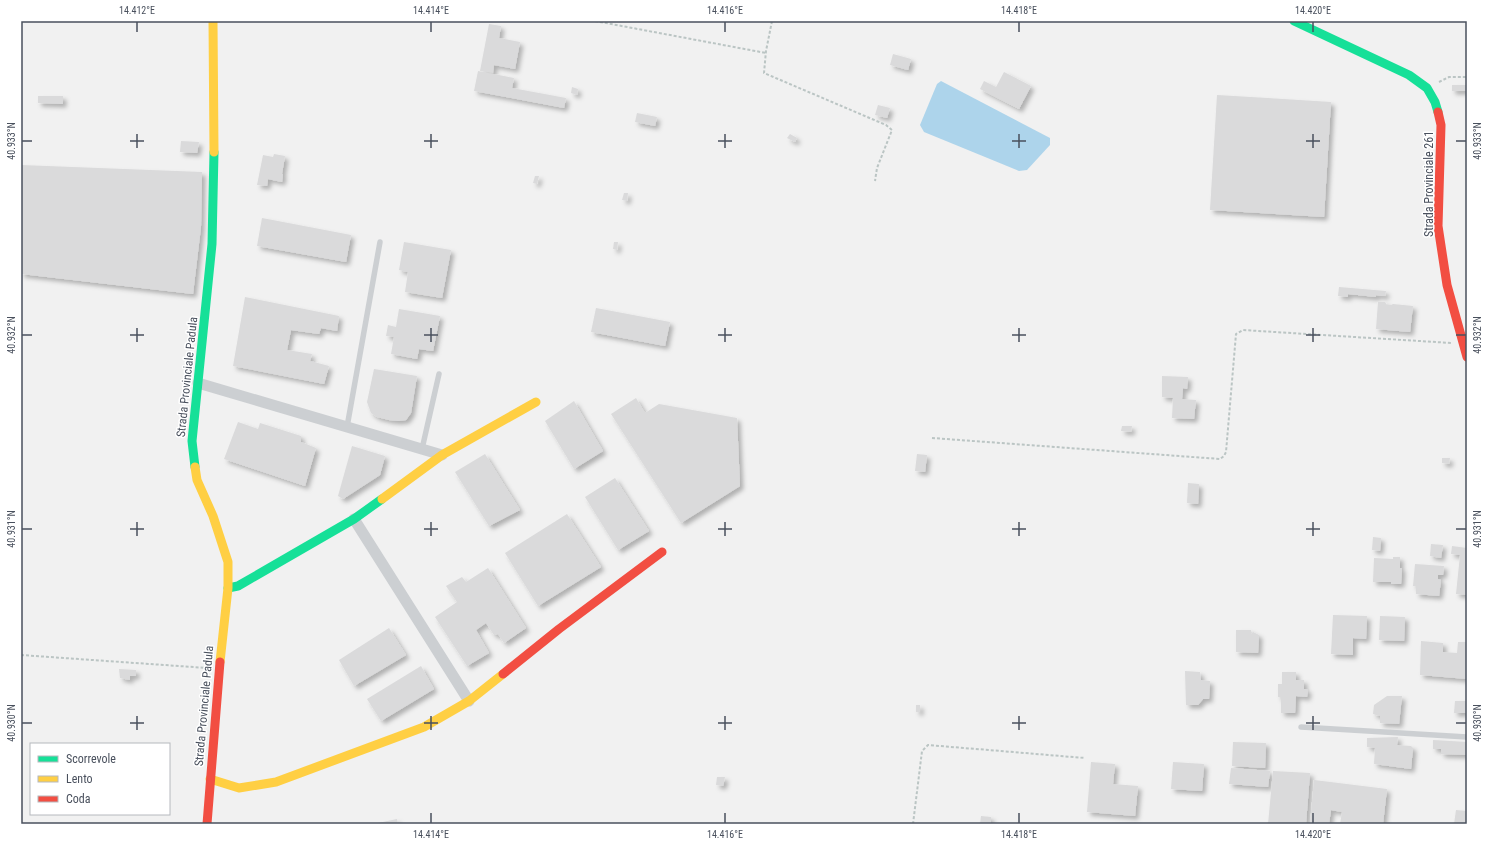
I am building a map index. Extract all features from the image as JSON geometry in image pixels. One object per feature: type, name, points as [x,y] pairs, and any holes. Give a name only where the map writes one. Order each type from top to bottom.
[{"type":"street","name":"Strada Provinciale Padula","points":[[207,824],[219,670],[228,588],[228,562],[213,516],[197,480],[192,441],[212,244],[214,168],[213,21]]},
{"type":"street","points":[[1294,21],[1409,75],[1428,88]]},
{"type":"street","name":"Strada Provinciale 261","points":[[1428,88],[1435,102],[1441,125],[1438,226],[1447,285],[1467,357]]},
{"type":"street","points":[[198,383],[442,455]]},
{"type":"street","points":[[228,588],[238,586],[354,519],[442,455],[536,402]]},
{"type":"street","points":[[354,519],[469,701]]},
{"type":"street","points":[[210,779],[239,788],[276,782],[424,727],[469,701],[559,629],[662,552]]},
{"type":"lane","points":[[347,427],[380,242]]},
{"type":"lane","points":[[422,449],[439,374]]},
{"type":"lane","points":[[1301,727],[1467,737]]},
{"type":"path","points":[[595,21],[766,53]]},
{"type":"path","points":[[772,21],[764,73],[886,125],[892,130],[877,168],[875,181]]},
{"type":"path","points":[[1428,88],[1449,78],[1467,77]]},
{"type":"path","points":[[932,438],[1220,459],[1226,452],[1236,334],[1243,330],[1463,344]]},
{"type":"path","points":[[21,655],[200,667],[219,670]]},
{"type":"path","points":[[913,824],[922,751],[928,745],[1085,758]]},
{"type":"water","points":[[941,81],[1050,138],[1050,145],[1027,170],[1019,171],[924,132],[920,125],[937,84]]},
{"type":"building","points":[[489,24],[501,26],[499,38],[520,42],[515,69],[494,65],[493,73],[480,71]]},
{"type":"building","points":[[893,54],[911,59],[908,70],[890,65]]},
{"type":"building","points":[[478,71],[514,78],[512,88],[566,98],[564,108],[474,91]]},
{"type":"building","points":[[1004,72],[1031,86],[1019,109],[980,89],[984,81],[996,87]]},
{"type":"building","points":[[1452,85],[1467,85],[1467,91],[1452,91]]},
{"type":"building","points":[[572,87],[578,89],[577,95],[571,93]]},
{"type":"building","points":[[1217,95],[1331,102],[1324,217],[1210,210]]},
{"type":"building","points":[[38,96],[63,96],[63,104],[38,103]]},
{"type":"building","points":[[878,105],[890,108],[887,118],[875,115]]},
{"type":"building","points":[[637,113],[657,117],[655,126],[635,122]]},
{"type":"building","points":[[790,134],[797,138],[795,142],[787,138]]},
{"type":"building","points":[[181,141],[199,142],[197,153],[180,152]]},
{"type":"building","points":[[274,154],[285,156],[282,182],[268,179],[267,186],[257,185],[263,155],[273,157]]},
{"type":"building","points":[[21,165],[202,172],[201,227],[193,294],[21,274]]},
{"type":"building","points":[[535,176],[539,176],[537,184],[533,183]]},
{"type":"building","points":[[624,193],[628,193],[627,201],[622,200]]},
{"type":"building","points":[[262,218],[351,235],[346,262],[257,246]]},
{"type":"building","points":[[404,242],[451,250],[442,298],[405,292],[408,272],[399,270]]},
{"type":"building","points":[[614,242],[618,242],[617,250],[613,249]]},
{"type":"building","points":[[1339,287],[1386,291],[1385,296],[1376,295],[1376,297],[1348,294],[1348,297],[1338,296]]},
{"type":"building","points":[[245,297],[339,316],[337,331],[321,328],[319,334],[291,330],[287,350],[312,354],[310,361],[329,366],[324,384],[233,366]]},
{"type":"building","points":[[1378,302],[1385,302],[1387,305],[1393,304],[1413,306],[1410,332],[1376,329]]},
{"type":"building","points":[[596,308],[670,322],[665,346],[591,332]]},
{"type":"building","points":[[399,309],[440,316],[433,351],[419,349],[417,359],[391,354],[394,337],[386,336],[388,325],[396,327]]},
{"type":"building","points":[[374,369],[417,376],[411,413],[406,420],[389,420],[377,417],[371,413],[367,402]]},
{"type":"building","points":[[1162,376],[1188,377],[1187,389],[1183,388],[1182,399],[1196,400],[1194,419],[1172,418],[1173,398],[1162,397]]},
{"type":"building","points":[[636,398],[645,413],[659,404],[737,418],[740,486],[681,523],[611,414]]},
{"type":"building","points":[[574,401],[603,451],[574,469],[545,421]]},
{"type":"building","points":[[238,422],[258,429],[260,423],[301,436],[301,442],[316,448],[305,486],[224,459]]},
{"type":"building","points":[[1122,426],[1132,426],[1131,432],[1121,431]]},
{"type":"building","points":[[352,446],[385,456],[380,475],[343,499],[338,496]]},
{"type":"building","points":[[485,454],[520,510],[489,526],[455,472]]},
{"type":"building","points":[[917,454],[927,455],[925,472],[915,471]]},
{"type":"building","points":[[1442,458],[1450,458],[1449,464],[1442,463]]},
{"type":"building","points":[[615,478],[649,531],[618,550],[585,497]]},
{"type":"building","points":[[1188,483],[1199,484],[1198,504],[1187,503]]},
{"type":"building","points":[[567,514],[601,567],[538,606],[505,553]]},
{"type":"building","points":[[1373,537],[1381,538],[1380,551],[1372,550]]},
{"type":"building","points":[[1431,544],[1443,545],[1441,558],[1430,556]]},
{"type":"building","points":[[1452,546],[1467,548],[1467,595],[1456,594],[1460,555],[1451,554]]},
{"type":"building","points":[[1393,557],[1400,557],[1400,568],[1402,568],[1401,584],[1391,584],[1391,582],[1373,582],[1374,558],[1393,559]]},
{"type":"building","points":[[1415,564],[1444,566],[1443,575],[1438,575],[1438,579],[1441,580],[1439,596],[1416,594],[1416,586],[1413,586]]},
{"type":"building","points":[[488,568],[526,628],[504,643],[498,634],[494,635],[486,623],[476,630],[489,653],[467,666],[435,617],[457,602],[446,586],[462,577],[466,582]]},
{"type":"building","points":[[1333,615],[1367,616],[1366,639],[1353,638],[1353,655],[1331,654]]},
{"type":"building","points":[[1380,616],[1405,617],[1404,641],[1379,640]]},
{"type":"building","points":[[389,628],[406,655],[354,686],[339,660]]},
{"type":"building","points":[[1236,630],[1251,630],[1251,634],[1253,632],[1259,635],[1258,653],[1236,652]]},
{"type":"building","points":[[1421,641],[1443,643],[1443,652],[1457,653],[1458,642],[1467,642],[1467,679],[1420,675]]},
{"type":"building","points":[[421,666],[434,689],[381,721],[367,699]]},
{"type":"building","points":[[119,669],[136,670],[136,676],[130,676],[130,680],[120,678]]},
{"type":"building","points":[[1185,671],[1200,672],[1201,680],[1210,681],[1209,699],[1203,699],[1198,705],[1186,705]]},
{"type":"building","points":[[1282,672],[1296,672],[1296,680],[1304,680],[1304,689],[1308,689],[1307,697],[1296,696],[1295,713],[1281,713],[1281,697],[1278,697],[1278,684],[1282,684]]},
{"type":"building","points":[[1387,696],[1402,696],[1399,724],[1380,723],[1380,716],[1373,714],[1374,705]]},
{"type":"building","points":[[1455,701],[1467,701],[1467,713],[1454,713]]},
{"type":"building","points":[[916,705],[920,705],[920,712],[916,712]]},
{"type":"building","points":[[1398,737],[1397,745],[1411,746],[1413,748],[1411,769],[1374,764],[1375,748],[1367,747],[1367,738]]},
{"type":"building","points":[[1433,740],[1467,742],[1467,755],[1441,754],[1441,749],[1433,749]]},
{"type":"building","points":[[1233,742],[1266,743],[1265,768],[1232,766]]},
{"type":"building","points":[[1091,762],[1115,764],[1113,784],[1138,786],[1135,816],[1087,812]]},
{"type":"building","points":[[1173,762],[1204,764],[1202,791],[1171,789]]},
{"type":"building","points":[[1231,768],[1270,771],[1268,787],[1229,784]]},
{"type":"building","points":[[1273,771],[1310,773],[1306,824],[1268,824]]},
{"type":"building","points":[[717,777],[725,777],[723,786],[716,785]]},
{"type":"building","points":[[1314,780],[1387,789],[1383,824],[1340,824],[1342,812],[1331,810],[1329,824],[1310,824]]},
{"type":"building","points":[[1456,810],[1467,811],[1467,824],[1454,824]]},
{"type":"building","points":[[981,816],[991,817],[991,824],[980,824]]},
{"type":"building","points":[[397,819],[398,824],[378,824],[378,823]]},
{"type":"traffic: fast","points":[[1294,21],[1409,75],[1427,88],[1435,102],[1438,112]]},
{"type":"traffic: fast","points":[[195,467],[192,441],[212,244],[214,152]]},
{"type":"traffic: fast","points":[[228,588],[238,586],[354,519],[382,499]]},
{"type":"traffic: slow","points":[[213,21],[214,152]]},
{"type":"traffic: slow","points":[[382,499],[442,455],[536,402]]},
{"type":"traffic: slow","points":[[195,467],[197,480],[213,516],[228,562],[228,588],[220,662]]},
{"type":"traffic: slow","points":[[210,779],[239,788],[276,782],[424,727],[469,701],[503,674]]},
{"type":"traffic: jam","points":[[1438,112],[1441,125],[1438,226],[1447,285],[1467,357]]},
{"type":"traffic: jam","points":[[503,674],[559,629],[662,552]]},
{"type":"traffic: jam","points":[[207,824],[220,662]]}]
